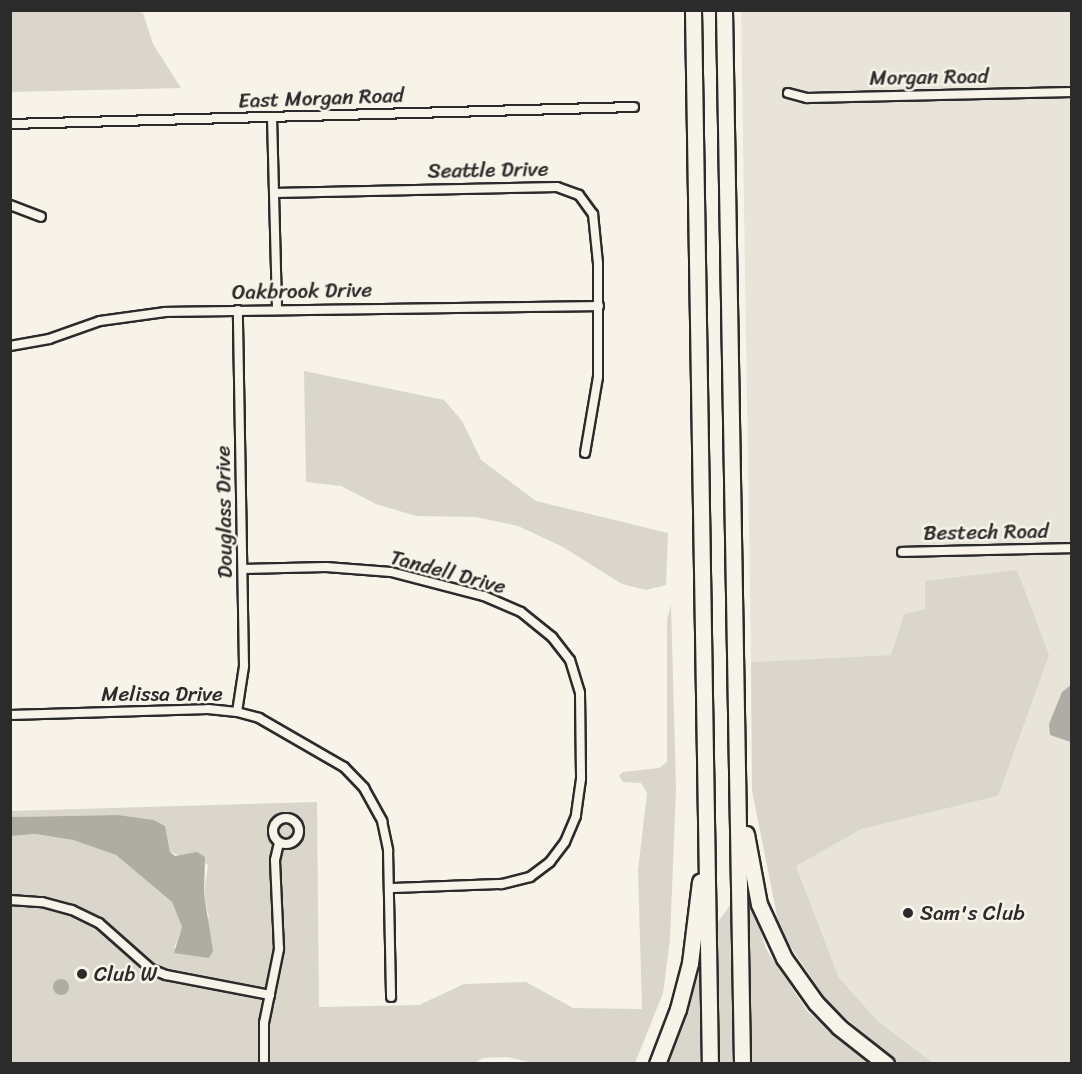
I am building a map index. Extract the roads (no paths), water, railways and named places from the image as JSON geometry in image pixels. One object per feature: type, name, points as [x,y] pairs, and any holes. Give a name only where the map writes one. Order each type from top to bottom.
[{"type":"highway","points":[[693,10],[710,1064]]},
{"type":"highway","points":[[724,10],[742,1064]]},
{"type":"highway","points":[[736,744],[752,878],[770,932],[816,1003],[838,1027],[886,1064]]},
{"type":"highway","points":[[657,1064],[678,1009],[690,963],[707,835]]},
{"type":"street","name":"Morgan Road","points":[[788,93],[807,98],[1071,92]]},
{"type":"street","name":"East Morgan Road","points":[[10,124],[634,106]]},
{"type":"street","points":[[272,117],[277,309]]},
{"type":"street","name":"Seattle Drive","points":[[274,193],[567,189],[579,195],[593,214],[599,306],[598,377],[585,453]]},
{"type":"street","points":[[10,205],[41,217]]},
{"type":"street","name":"Oakbrook Drive","points":[[10,346],[128,315],[277,309],[599,306]]},
{"type":"street","name":"Douglass Drive","points":[[237,712],[244,666],[238,310]]},
{"type":"street","name":"Bestech Road","points":[[902,552],[1071,548]]},
{"type":"street","name":"Tandell Drive","points":[[243,569],[326,567],[391,572],[484,596],[521,612],[552,637],[570,660],[580,693],[581,779],[576,816],[565,842],[550,862],[530,877],[501,884],[391,888]]},
{"type":"street","name":"Melissa Drive","points":[[10,715],[208,709],[237,712],[260,718],[324,754],[364,788],[382,821],[391,888],[392,997]]},
{"type":"street","points":[[264,1064],[264,1023],[279,949],[275,860],[279,843]]},
{"type":"street","points":[[10,900],[42,902],[72,910],[99,924],[151,969],[166,975],[270,994]]},
{"type":"place","name":"Sam's Club","points":[[908,913]]},
{"type":"place","name":"Club W","points":[[82,974]]}]
